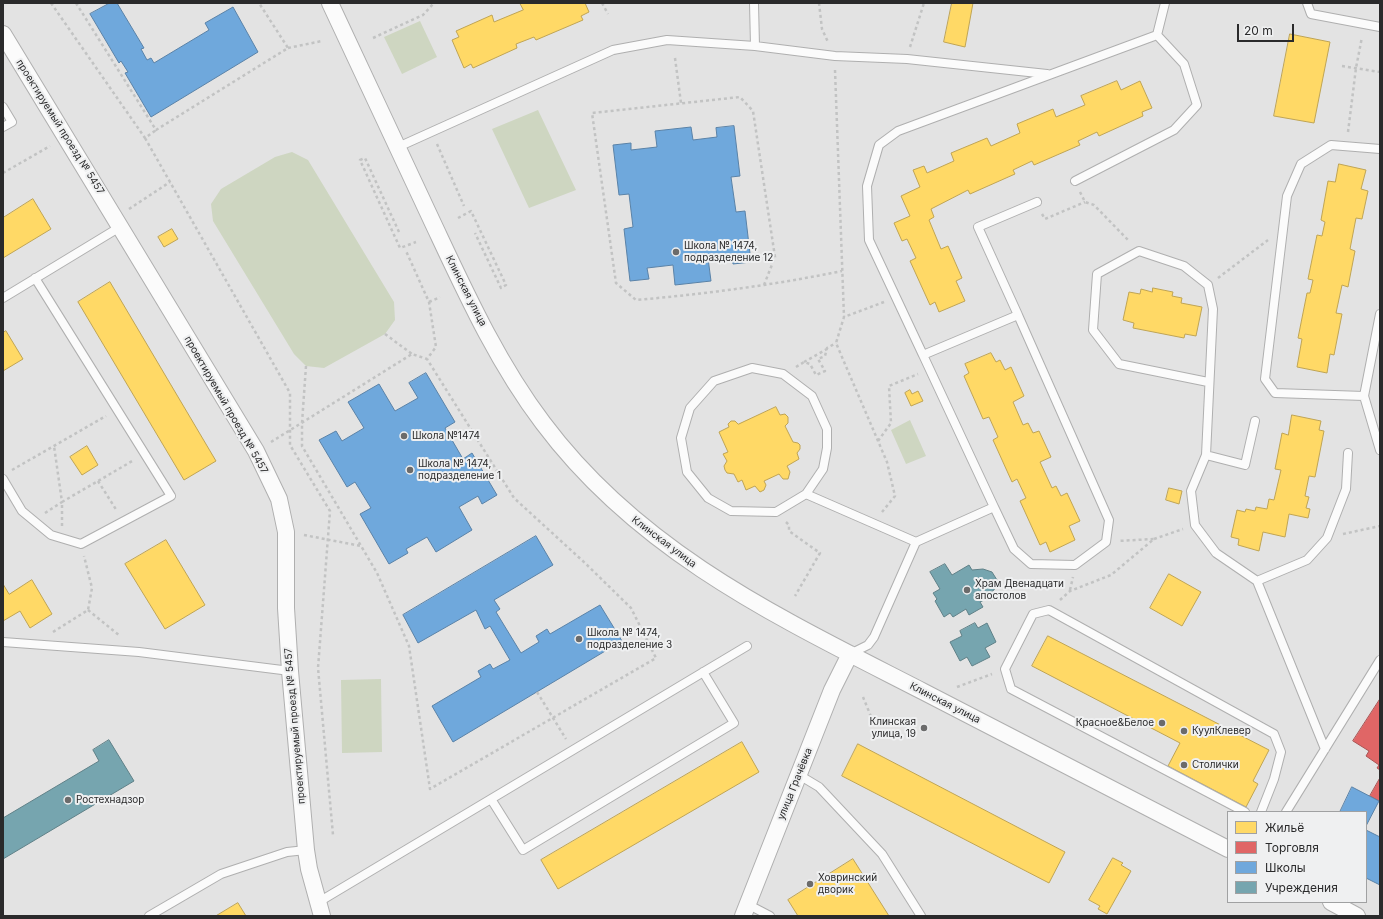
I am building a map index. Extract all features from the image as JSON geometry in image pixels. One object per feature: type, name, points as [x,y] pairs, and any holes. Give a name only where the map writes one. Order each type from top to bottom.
[{"type":"street","name":"Клинская улица","points":[[330,3],[456,274],[506,369],[543,423],[581,468],[630,516],[687,561],[781,618],[1227,848]]},
{"type":"street","name":"проектируемый проезд № 5457","points":[[3,34],[256,451],[279,499],[286,532],[286,608],[290,671],[306,850],[320,910]]},
{"type":"street","name":"улица Грачёвка","points":[[745,910],[832,690],[850,654]]},
{"type":"street","points":[[1332,903],[1358,916]]},
{"type":"lane","points":[[754,3],[754,46]]},
{"type":"lane","points":[[1157,35],[1165,3]]},
{"type":"lane","points":[[1307,3],[1311,14],[1380,27]]},
{"type":"lane","points":[[1037,202],[978,227],[1109,520],[1106,542],[1075,565],[1031,564],[1014,549],[869,240],[867,186],[879,145],[898,131],[1157,35]]},
{"type":"lane","points":[[1075,180],[1174,130],[1197,105],[1184,64],[1157,35]]},
{"type":"lane","points":[[398,147],[613,50],[667,40],[754,46],[835,56],[907,59],[1049,74]]},
{"type":"lane","points":[[3,107],[12,122],[3,127]]},
{"type":"lane","points":[[1364,396],[1275,393],[1265,379],[1287,196],[1301,164],[1332,145],[1380,149]]},
{"type":"lane","points":[[3,298],[118,222]]},
{"type":"lane","points":[[1208,382],[1119,364],[1092,330],[1096,274],[1139,251],[1184,266],[1208,286],[1213,309],[1208,382],[1206,455],[1191,491],[1195,525],[1216,553],[1257,581],[1325,749]]},
{"type":"lane","points":[[3,479],[22,511],[52,535],[81,544],[171,496],[35,278]]},
{"type":"lane","points":[[1380,314],[1364,396],[1380,450]]},
{"type":"lane","points":[[923,355],[1018,315]]},
{"type":"lane","points":[[752,368],[783,374],[812,396],[826,429],[827,448],[822,469],[806,494],[776,512],[731,511],[708,498],[687,472],[681,438],[690,408],[714,381],[752,368]]},
{"type":"lane","points":[[1206,455],[1245,465],[1255,421]]},
{"type":"lane","points":[[1257,581],[1307,560],[1327,538],[1346,489],[1348,453]]},
{"type":"lane","points":[[806,494],[916,542]]},
{"type":"lane","points":[[850,654],[868,645],[874,637],[916,542],[994,507]]},
{"type":"lane","points":[[1243,811],[1011,689],[1005,669],[1033,614],[1049,610],[1274,734],[1281,752],[1274,779],[1261,811]]},
{"type":"lane","points":[[3,642],[139,652],[290,671]]},
{"type":"lane","points":[[320,910],[491,799],[747,646]]},
{"type":"lane","points":[[1287,811],[1380,660]]},
{"type":"lane","points":[[491,799],[523,850],[530,846],[734,723],[703,672]]},
{"type":"lane","points":[[799,775],[819,788],[882,854],[921,916]]},
{"type":"lane","points":[[150,916],[221,874],[287,852],[306,850]]},
{"type":"lane","points":[[745,910],[770,916]]},
{"type":"path","points":[[51,3],[145,138],[288,48],[322,41]]},
{"type":"path","points":[[76,3],[156,130]]},
{"type":"path","points":[[259,3],[288,48]]},
{"type":"path","points":[[373,38],[423,14],[434,3]]},
{"type":"path","points":[[602,3],[608,14]]},
{"type":"path","points":[[819,3],[822,29],[835,56],[844,317],[836,343],[887,462],[895,496],[873,524]]},
{"type":"path","points":[[907,59],[924,3]]},
{"type":"path","points":[[1347,146],[1356,68],[1365,24]]},
{"type":"path","points":[[675,58],[680,103]]},
{"type":"path","points":[[1342,66],[1380,72]]},
{"type":"path","points":[[764,285],[775,257],[753,112],[740,97],[592,113],[616,284],[636,300],[698,295],[764,285],[842,271]]},
{"type":"path","points":[[3,173],[56,143]]},
{"type":"path","points":[[437,144],[464,206]]},
{"type":"path","points":[[399,232],[365,158],[360,160],[400,248],[416,242]]},
{"type":"path","points":[[1075,180],[1085,202]]},
{"type":"path","points":[[118,222],[170,182]]},
{"type":"path","points":[[1037,202],[1045,219],[1085,202],[1094,205],[1139,251]]},
{"type":"path","points":[[458,218],[471,211],[506,285],[501,288],[475,233]]},
{"type":"path","points":[[1229,270],[1284,228]]},
{"type":"path","points":[[406,251],[428,302],[436,347],[427,359]]},
{"type":"path","points":[[428,302],[440,297]]},
{"type":"path","points":[[844,317],[896,297]]},
{"type":"path","points":[[306,366],[302,446],[377,573],[409,646],[430,788],[656,658],[631,608],[585,563],[514,498],[427,359],[412,354],[385,334]]},
{"type":"path","points":[[783,374],[836,343]]},
{"type":"path","points":[[804,362],[810,364],[816,375],[825,371],[818,359],[825,356],[827,348]]},
{"type":"path","points":[[290,430],[302,424],[412,354]]},
{"type":"path","points":[[878,441],[891,423],[889,386],[930,369]]},
{"type":"path","points":[[9,472],[117,410]]},
{"type":"path","points":[[54,446],[62,502],[62,538]]},
{"type":"path","points":[[34,520],[145,453]]},
{"type":"path","points":[[98,481],[123,521]]},
{"type":"path","points":[[790,525],[789,531],[820,553],[795,596]]},
{"type":"path","points":[[1106,542],[1154,539],[1195,525]]},
{"type":"path","points":[[1327,538],[1380,526]]},
{"type":"path","points":[[286,532],[361,546]]},
{"type":"path","points":[[1049,610],[1070,591],[1111,575],[1154,539]]},
{"type":"path","points":[[34,644],[88,610],[92,588],[81,544]]},
{"type":"path","points":[[88,610],[139,652]]},
{"type":"path","points":[[957,687],[1005,669]]},
{"type":"path","points":[[537,692],[572,750]]},
{"type":"path","points":[[863,697],[872,719]]},
{"type":"green space","points":[[420,21],[437,57],[402,74],[384,37]]},
{"type":"green space","points":[[538,110],[576,190],[529,208],[492,129]]},
{"type":"green space","points":[[292,152],[308,160],[394,302],[395,320],[385,334],[324,368],[306,366],[294,354],[213,221],[211,204],[221,189],[275,157]]},
{"type":"green space","points":[[910,420],[926,456],[906,464],[891,430]]},
{"type":"green space","points":[[381,679],[382,752],[342,753],[341,680]]},
{"type":"building: Жильё","points":[[520,3],[585,3],[589,12],[581,16],[583,20],[536,40],[534,37],[516,44],[517,48],[473,68],[471,64],[464,68],[452,40],[459,37],[456,31],[492,15],[494,22],[523,10]]},
{"type":"building: Жильё","points":[[952,3],[973,3],[965,47],[944,42]]},
{"type":"building: Жильё","points":[[1290,34],[1330,42],[1314,123],[1274,116]]},
{"type":"building: Жильё","points":[[1117,81],[1121,90],[1140,81],[1152,108],[1142,112],[1143,116],[1099,136],[1097,132],[1078,141],[1080,145],[1034,165],[1032,161],[1013,170],[1015,174],[970,194],[968,190],[931,209],[934,217],[929,220],[941,249],[948,246],[962,278],[956,281],[965,301],[939,312],[935,302],[930,305],[910,261],[916,258],[907,239],[902,241],[894,223],[910,216],[901,196],[920,187],[913,170],[924,166],[927,173],[954,161],[951,153],[987,138],[991,146],[1020,133],[1017,124],[1053,109],[1056,117],[1085,105],[1081,96]]},
{"type":"building: Жильё","points":[[1339,164],[1366,170],[1361,189],[1368,191],[1362,219],[1356,218],[1350,249],[1355,251],[1348,287],[1342,285],[1336,313],[1342,314],[1334,355],[1330,354],[1327,373],[1297,367],[1302,339],[1298,338],[1307,293],[1310,293],[1313,280],[1308,279],[1317,235],[1322,236],[1325,222],[1321,220],[1328,181],[1335,182]]},
{"type":"building: Жильё","points":[[33,199],[51,229],[3,258],[3,218]]},
{"type":"building: Жильё","points":[[172,229],[178,239],[164,247],[158,237]]},
{"type":"building: Жильё","points":[[110,282],[216,461],[184,480],[78,302]]},
{"type":"building: Жильё","points":[[1153,288],[1173,292],[1172,296],[1182,298],[1181,303],[1202,307],[1196,336],[1185,334],[1184,338],[1133,328],[1134,323],[1123,320],[1129,292],[1140,294],[1141,289],[1152,292]]},
{"type":"building: Жильё","points":[[6,331],[23,359],[3,371],[3,333]]},
{"type":"building: Жильё","points":[[991,353],[996,362],[1000,360],[1005,370],[1011,367],[1024,396],[1013,402],[1023,425],[1028,423],[1033,433],[1039,431],[1051,457],[1040,462],[1052,488],[1056,486],[1061,496],[1067,493],[1080,521],[1069,526],[1075,540],[1050,552],[1046,542],[1040,545],[1020,501],[1026,498],[1017,479],[1012,482],[993,440],[998,437],[989,417],[983,419],[964,376],[969,373],[965,364]]},
{"type":"building: Жильё","points":[[910,390],[912,394],[918,391],[923,401],[911,406],[905,393]]},
{"type":"building: Жильё","points":[[776,407],[780,415],[785,414],[788,417],[788,423],[785,426],[793,442],[800,445],[800,449],[797,453],[799,459],[787,466],[790,472],[788,479],[783,479],[779,474],[764,481],[766,485],[764,490],[760,492],[755,486],[746,490],[742,480],[738,482],[734,474],[727,473],[725,470],[724,466],[727,461],[723,454],[728,452],[719,432],[729,427],[728,424],[731,421],[735,421],[738,424]]},
{"type":"building: Жильё","points":[[1292,415],[1321,421],[1319,430],[1324,431],[1315,477],[1309,476],[1305,496],[1309,497],[1306,508],[1310,509],[1308,518],[1289,514],[1285,537],[1263,532],[1259,551],[1238,545],[1239,539],[1231,537],[1237,510],[1245,512],[1246,509],[1255,511],[1256,507],[1267,509],[1269,499],[1274,500],[1281,470],[1275,469],[1282,433],[1288,435]]},
{"type":"building: Жильё","points":[[87,446],[98,465],[82,475],[70,457]]},
{"type":"building: Жильё","points":[[1169,488],[1182,491],[1179,504],[1166,500]]},
{"type":"building: Жильё","points":[[166,540],[205,605],[165,629],[125,564]]},
{"type":"building: Жильё","points":[[1169,574],[1201,592],[1182,626],[1150,608]]},
{"type":"building: Жильё","points":[[32,580],[52,614],[30,628],[20,611],[3,621],[3,584],[9,594]]},
{"type":"building: Жильё","points":[[1048,636],[1269,750],[1253,781],[1258,784],[1246,807],[1168,766],[1180,743],[1032,666]]},
{"type":"building: Жильё","points":[[742,742],[759,772],[558,889],[541,860]]},
{"type":"building: Жильё","points":[[858,744],[1065,852],[1049,883],[842,776]]},
{"type":"building: Жильё","points":[[1113,858],[1123,863],[1121,865],[1131,871],[1107,914],[1098,909],[1100,906],[1089,900]]},
{"type":"building: Жильё","points":[[853,859],[889,916],[798,916],[788,900]]},
{"type":"building: Жильё","points":[[238,903],[246,916],[216,916]]},
{"type":"building: Торговля","points":[[1380,699],[1380,770],[1377,768],[1379,765],[1366,756],[1369,751],[1353,741]]},
{"type":"building: Торговля","points":[[1380,778],[1380,799],[1379,801],[1370,796]]},
{"type":"building: Школы","points":[[110,3],[117,3],[144,48],[141,49],[147,60],[151,58],[154,63],[209,30],[205,23],[233,7],[258,52],[151,117],[125,73],[128,72],[121,61],[119,63],[90,14]]},
{"type":"building: Школы","points":[[734,126],[740,176],[731,177],[736,212],[745,211],[751,262],[733,264],[732,255],[708,258],[711,281],[675,285],[673,265],[647,268],[649,279],[630,281],[624,229],[633,227],[629,194],[619,195],[613,145],[631,143],[631,150],[657,147],[655,131],[691,127],[693,140],[717,137],[716,128]]},
{"type":"building: Школы","name":"Школа № 1474, подразделение 1","points":[[426,373],[455,422],[445,428],[463,459],[472,453],[497,495],[482,504],[478,496],[459,507],[472,530],[436,552],[427,537],[406,549],[408,553],[389,564],[360,514],[371,508],[355,482],[347,487],[319,440],[336,431],[342,441],[364,428],[348,402],[379,384],[395,411],[418,398],[409,383]]},
{"type":"building: Школы","name":"Школа № 1474, подразделение 3","points":[[536,536],[553,565],[494,600],[500,609],[496,612],[521,653],[539,642],[536,636],[547,629],[550,634],[600,605],[622,641],[453,742],[432,706],[481,677],[478,671],[490,664],[493,669],[510,660],[490,626],[485,629],[476,610],[418,643],[403,615]]},
{"type":"building: Школы","points":[[1352,787],[1379,801],[1367,824],[1367,811],[1340,811]]},
{"type":"building: Школы","points":[[1367,830],[1380,837],[1380,885],[1367,878]]},
{"type":"building: Учреждения","name":"Храм Двенадцати апостолов","points":[[945,564],[952,575],[969,565],[972,570],[983,569],[992,572],[997,580],[994,590],[986,595],[988,598],[980,602],[983,607],[969,615],[966,609],[953,617],[950,613],[944,617],[935,601],[937,599],[933,593],[940,589],[930,572]]},
{"type":"building: Учреждения","points":[[975,623],[978,628],[987,623],[996,642],[985,648],[990,657],[972,666],[967,657],[960,661],[950,642],[962,636],[960,631]]},
{"type":"building: Учреждения","name":"Ростехнадзор","points":[[109,740],[134,781],[3,859],[3,818],[99,761],[93,750]]},
{"type":"place","name":"Школа № 1474, подразделение 12","points":[[676,252]]},
{"type":"place","name":"Школа №1474","points":[[404,436]]},
{"type":"place","name":"Школа № 1474, подразделение 1","points":[[410,470]]},
{"type":"place","name":"Храм Двенадцати апостолов","points":[[967,590]]},
{"type":"place","name":"Школа № 1474, подразделение 3","points":[[579,639]]},
{"type":"place","name":"Красное&Белое","points":[[1162,723]]},
{"type":"place","name":"Клинская улица, 19","points":[[924,728]]},
{"type":"place","name":"КуулКлевер","points":[[1184,731]]},
{"type":"place","name":"Столички","points":[[1184,765]]},
{"type":"place","name":"Ростехнадзор","points":[[68,800]]},
{"type":"place","name":"Ховринский дворик","points":[[810,884]]}]
